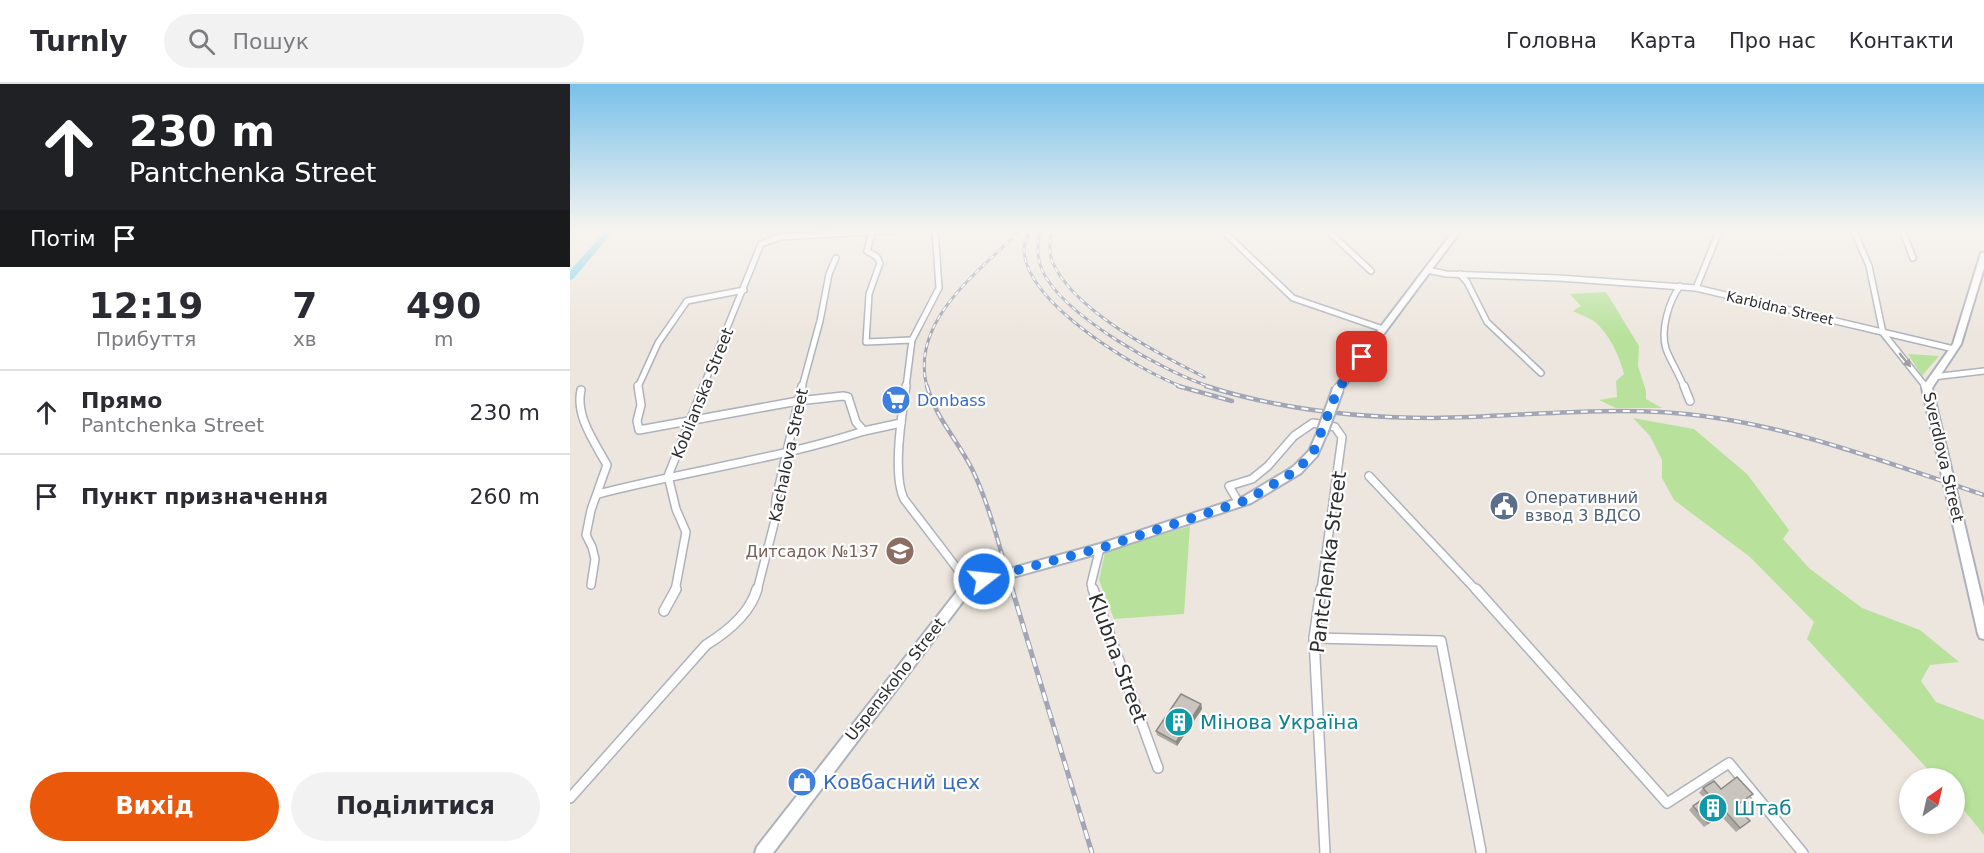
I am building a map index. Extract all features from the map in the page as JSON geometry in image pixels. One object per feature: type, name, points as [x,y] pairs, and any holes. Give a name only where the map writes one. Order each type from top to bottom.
[{"type":"street","name":"Kobilanska Street","points":[[664,611],[675,592],[686,532],[676,509],[668,476],[753,265]]},
{"type":"street","name":"Kachalova Street","points":[[570,798],[706,645],[724,634],[748,609],[755,597],[775,520],[776,499],[798,401],[833,265]]},
{"type":"street","points":[[879,265],[869,294],[866,342],[912,340]]},
{"type":"street","points":[[937,265],[939,288],[912,340],[901,423],[899,488],[904,499],[969,584],[1101,548],[1239,503]]},
{"type":"street","points":[[1258,265],[1293,298],[1383,329]]},
{"type":"street","points":[[1364,265],[1371,271]]},
{"type":"street","name":"Pantchenka Street","points":[[1325,853],[1314,638],[1342,437],[1335,427],[1313,423],[1294,436],[1268,466],[1252,479],[1229,486],[1239,503],[1297,470],[1313,453],[1322,434],[1338,389],[1431,265]]},
{"type":"street","points":[[1696,288],[1705,265]]},
{"type":"street","points":[[1869,265],[1883,333],[1927,388]]},
{"type":"street","name":"Sverdlova Street","points":[[1981,265],[1954,349],[1927,388],[1984,634]]},
{"type":"street","name":"Karbidna Street","points":[[1427,270],[1696,288],[1954,349]]},
{"type":"street","points":[[1460,274],[1466,279],[1472,298],[1483,318],[1541,373]]},
{"type":"street","points":[[1680,286],[1671,299],[1665,334],[1666,348],[1690,401]]},
{"type":"street","points":[[744,290],[687,301],[683,305],[653,353],[638,386],[641,405],[637,421],[639,430],[798,401],[848,397],[856,422],[864,431]]},
{"type":"street","points":[[1933,377],[1984,371]]},
{"type":"street","points":[[581,390],[580,402],[587,428],[607,465],[591,510],[586,535],[593,544],[596,557],[591,585]]},
{"type":"street","points":[[598,494],[901,423]]},
{"type":"street","points":[[1369,476],[1449,559],[1667,803],[1729,763],[1803,853]]},
{"type":"street","name":"Klubna Street","points":[[1101,548],[1090,584],[1158,768]]},
{"type":"street","name":"Uspenskoho Street","points":[[763,853],[969,584]]},
{"type":"street","points":[[1314,638],[1441,641],[1481,851]]},
{"type":"green space","points":[[1606,292],[1639,346],[1638,366],[1646,391],[1646,399],[1662,408],[1616,408],[1599,400],[1617,397],[1616,381],[1624,374],[1617,353],[1609,339],[1595,322],[1573,311],[1581,306],[1570,294]]},
{"type":"green space","points":[[1908,354],[1939,356],[1922,376]]},
{"type":"green space","points":[[1633,418],[1694,429],[1747,474],[1789,530],[1783,539],[1809,568],[1862,608],[1920,630],[1959,662],[1930,665],[1921,681],[1936,702],[1984,720],[1984,835],[1965,811],[1965,768],[1927,768],[1807,639],[1814,622],[1750,557],[1674,500],[1662,478],[1662,460],[1650,436]]},
{"type":"green space","points":[[1190,526],[1184,614],[1114,619],[1099,580],[1105,552]]},
{"type":"building","name":"Мінова Україна","points":[[1181,694],[1201,704],[1176,742],[1156,731]]},
{"type":"building","name":"Штаб","points":[[1737,777],[1753,794],[1735,806],[1750,821],[1740,828],[1725,811],[1708,823],[1693,806],[1709,795],[1703,788],[1714,781],[1721,789]]},
{"type":"waterway","points":[[570,277],[580,265]]},
{"type":"railway","points":[[927,387],[924,363],[928,340],[938,318],[952,298],[984,265]]},
{"type":"railway","points":[[1028,265],[1044,292],[1063,313],[1087,333],[1139,366],[1183,387]]},
{"type":"railway","points":[[1040,265],[1053,288],[1092,323],[1142,356],[1191,380],[1211,387]]},
{"type":"railway","points":[[1054,265],[1078,297],[1097,313],[1141,343],[1204,377]]},
{"type":"railway","points":[[927,386],[941,419],[967,460],[979,485],[1013,591]]},
{"type":"railway","points":[[1178,386],[1232,401]]},
{"type":"railway","points":[[1206,386],[1261,401],[1318,411],[1376,416],[1434,418],[1632,411],[1702,416],[1743,423],[1825,443],[1984,495]]},
{"type":"railway","points":[[1012,589],[1092,853]]},
{"type":"place","name":"Donbass","points":[[896,400]]},
{"type":"place","name":"Оперативний взвод 3 ВДСО","points":[[1504,506]]},
{"type":"place","name":"Дитсадок №137","points":[[900,551]]},
{"type":"place","name":"Мінова Україна","points":[[1179,722]]},
{"type":"place","name":"Ковбасний цех","points":[[802,782]]},
{"type":"place","name":"Штаб","points":[[1713,808]]},
{"type":"route","points":[[984,579],[1101,548],[1247,500],[1297,470],[1313,453],[1338,389],[1362,357]]}]
